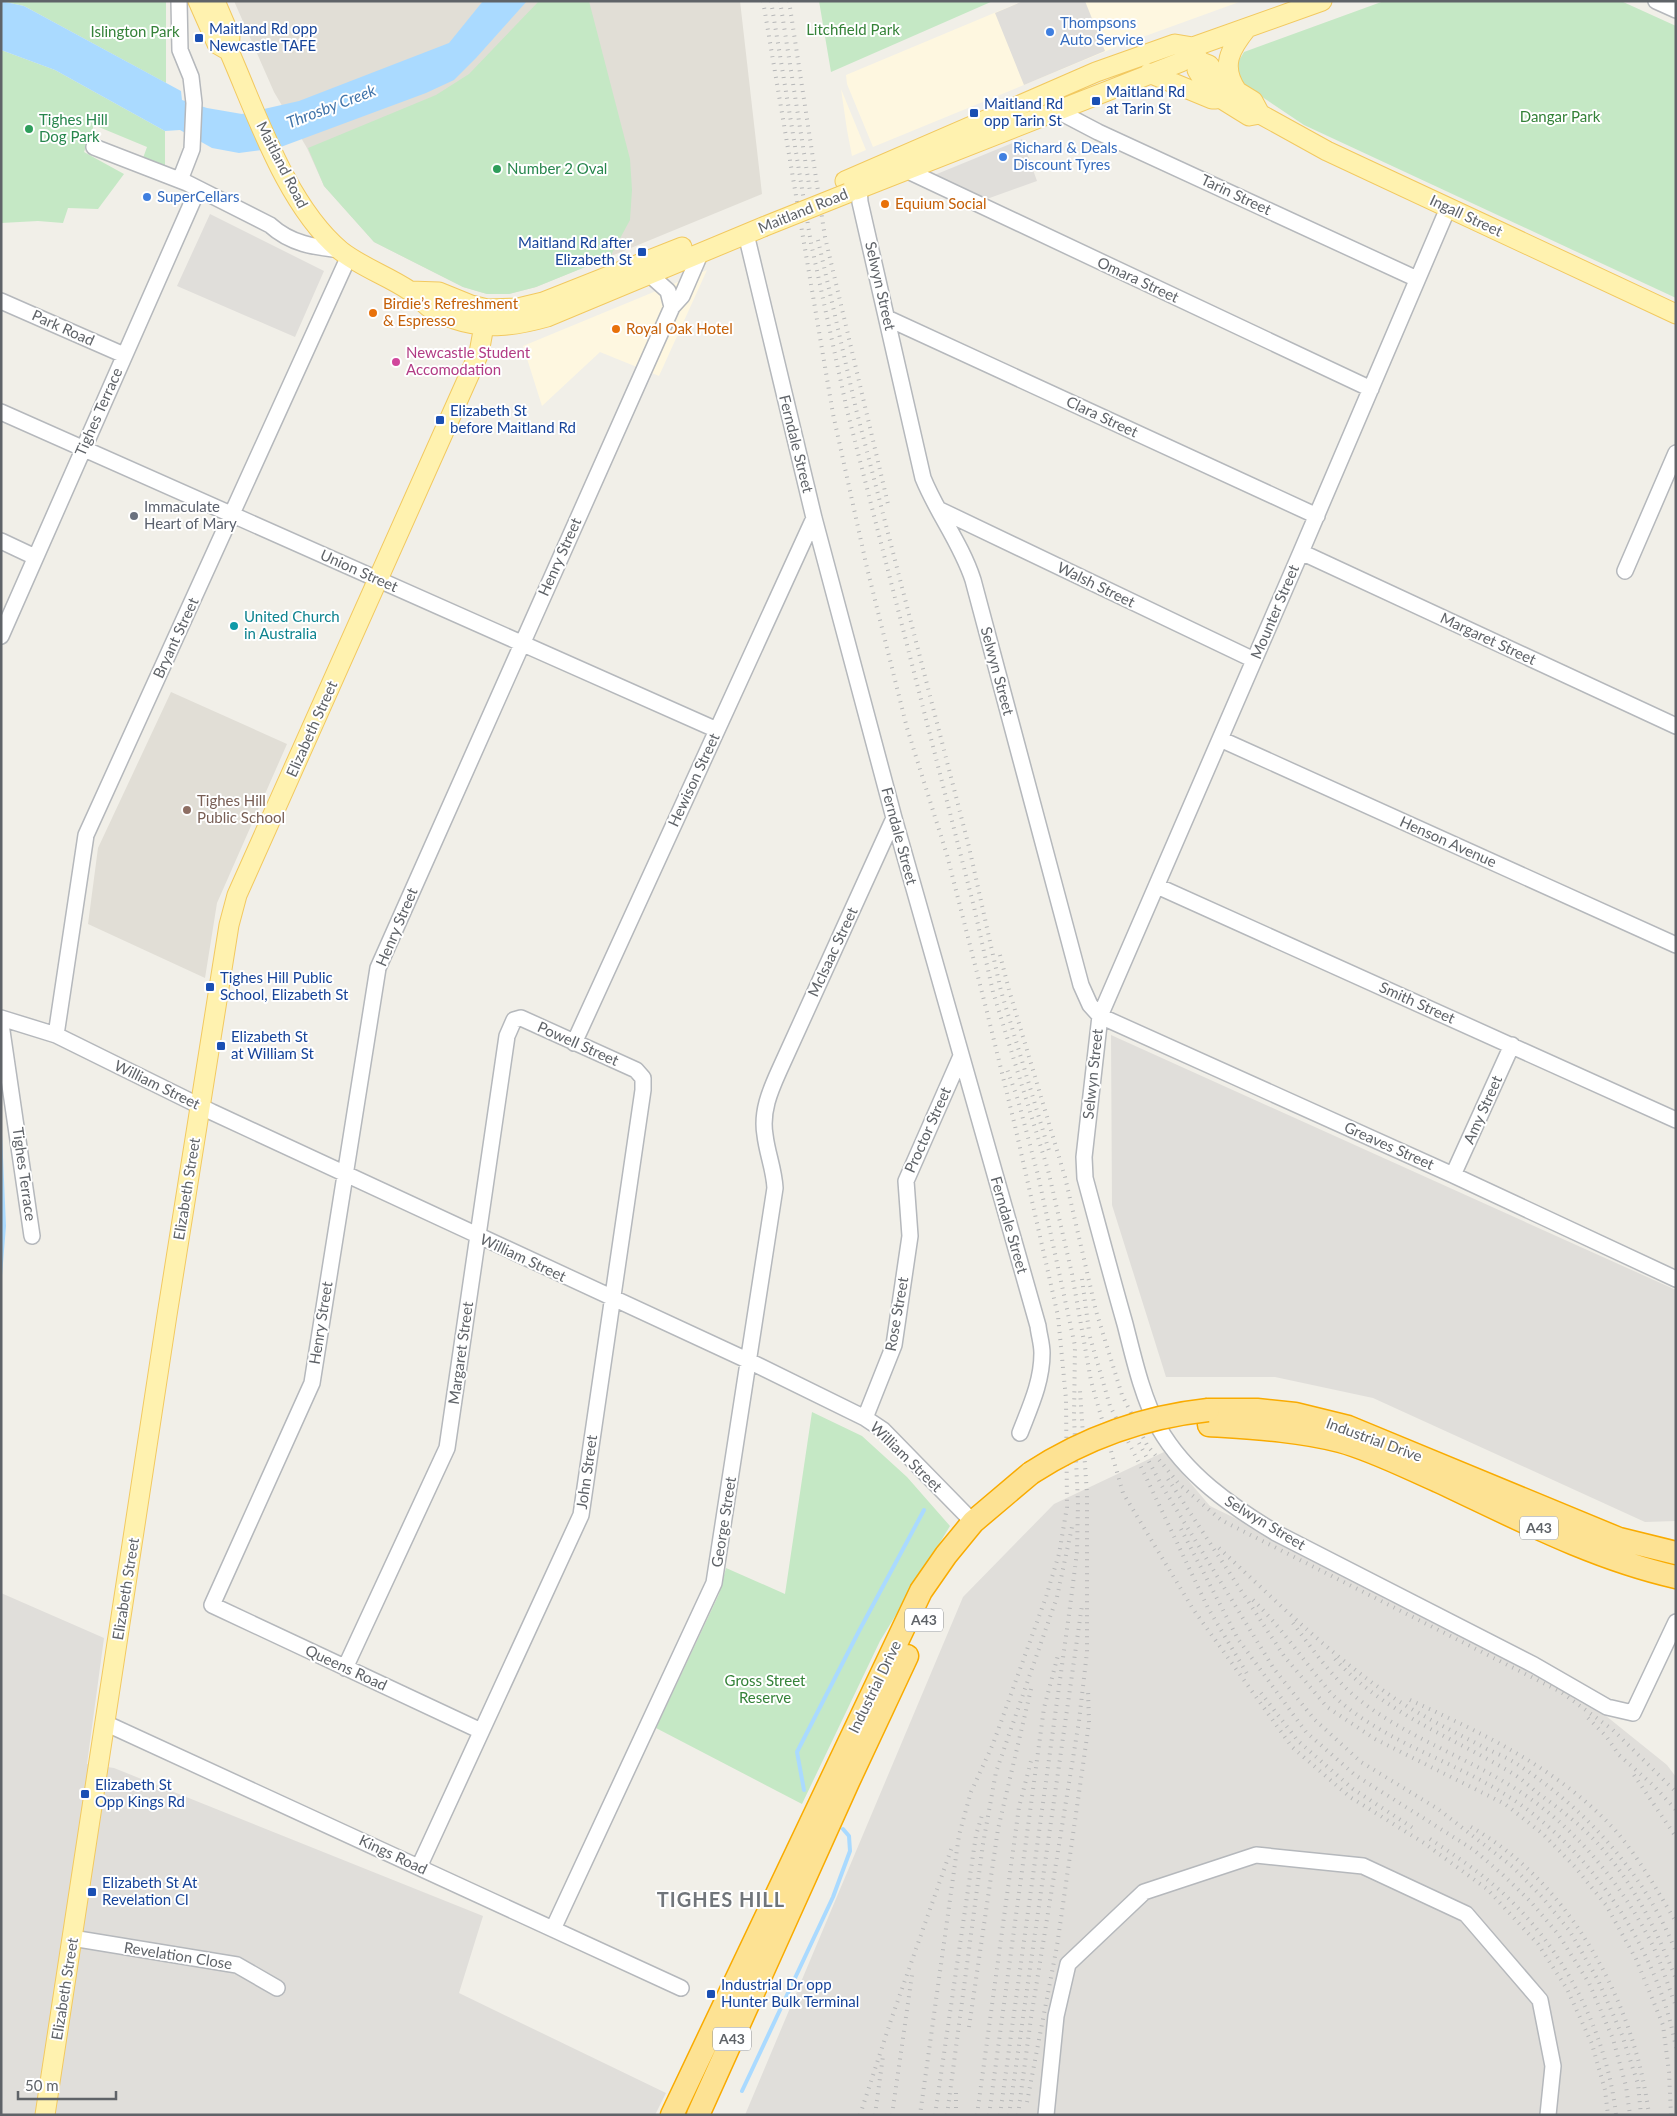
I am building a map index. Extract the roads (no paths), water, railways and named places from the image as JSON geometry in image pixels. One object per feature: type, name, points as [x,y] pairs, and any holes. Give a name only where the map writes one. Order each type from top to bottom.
[{"type":"highway","name":"Industrial Drive","points":[[672,2115],[921,1591],[946,1555],[973,1522],[1035,1480],[1074,1448],[1118,1429],[1163,1417],[1208,1417],[1257,1410],[1295,1414],[1348,1427],[1619,1539],[1676,1553]]},
{"type":"highway","name":"Industrial Drive","points":[[1208,1417],[1341,1441],[1419,1473],[1558,1537],[1619,1561],[1676,1577]]},
{"type":"highway","name":"Industrial Drive","points":[[698,2115],[848,1782],[930,1607],[954,1569],[983,1534],[1015,1504],[1035,1480]]},
{"type":"main road","name":"Maitland Road","points":[[198,1],[217,44],[229,51]]},
{"type":"main road","name":"Maitland Road","points":[[215,1],[230,36],[229,51],[275,156],[290,187],[305,211],[345,253],[410,291],[439,292],[486,318],[510,326],[547,317],[746,234],[762,221]]},
{"type":"main road","name":"Maitland Road","points":[[486,318],[506,310],[543,302],[851,187],[906,170],[1181,62],[1247,28],[1322,1]]},
{"type":"main road","name":"Ingall Street","points":[[1238,92],[1229,78],[1228,61],[1234,46],[1247,28]]},
{"type":"main road","name":"Maitland Road","points":[[851,187],[1096,72],[1175,44],[1196,54]]},
{"type":"main road","name":"Ingall Street","points":[[1196,54],[1209,65],[1218,78],[1253,101],[1260,114],[1327,151],[1676,314]]},
{"type":"main road","name":"Ingall Street","points":[[1196,54],[1199,76],[1217,92],[1220,98],[1249,116],[1260,114]]},
{"type":"main road","name":"Ingall Street","points":[[1149,73],[1212,99],[1220,98]]},
{"type":"main road","name":"Elizabeth Street","points":[[45,2115],[229,925],[237,895],[482,348],[486,318]]},
{"type":"street","points":[[179,1],[180,50],[191,77],[194,103],[192,149],[180,180]]},
{"type":"street","points":[[1656,1],[1676,10]]},
{"type":"street","name":"Tarin Street","points":[[1056,110],[1098,132],[1417,279]]},
{"type":"street","points":[[94,147],[180,180],[270,225],[280,235],[308,247],[345,253]]},
{"type":"street","name":"Omara Street","points":[[906,170],[1371,389]]},
{"type":"street","name":"Selwyn Street","points":[[851,187],[860,202],[923,478],[938,509],[959,544],[973,580],[1081,985],[1090,1005],[1100,1016],[1084,1158],[1085,1178],[1142,1389],[1159,1428],[1182,1460],[1211,1489],[1238,1511],[1276,1533],[1534,1665],[1607,1706],[1633,1713],[1676,1622]]},
{"type":"street","name":"Tighes Terrace","points":[[1,636],[5,617],[35,557],[198,189]]},
{"type":"street","name":"Mounter Street","points":[[1100,1016],[1317,516],[1448,208]]},
{"type":"street","name":"Ferndale Street","points":[[746,234],[814,518],[894,818],[1038,1326],[1042,1352],[1036,1392],[1020,1433]]},
{"type":"street","name":"Henry Street","points":[[212,1604],[312,1383],[378,968],[672,307],[682,296],[701,252]]},
{"type":"street","name":"Bryant Street","points":[[46,1031],[86,835],[233,514],[345,253]]},
{"type":"street","points":[[649,274],[668,290],[672,307]]},
{"type":"street","name":"Park Road","points":[[1,300],[124,355]]},
{"type":"street","name":"Clara Street","points":[[887,318],[1317,516]]},
{"type":"street","name":"Union Street","points":[[1,412],[717,730]]},
{"type":"street","points":[[1625,571],[1676,453]]},
{"type":"street","name":"Walsh Street","points":[[938,509],[1254,660]]},
{"type":"street","name":"Hewison Street","points":[[574,1043],[814,518]]},
{"type":"street","points":[[1,541],[35,557]]},
{"type":"street","name":"Margaret Street","points":[[1301,552],[1676,726]]},
{"type":"street","name":"Henson Avenue","points":[[1220,739],[1676,945]]},
{"type":"street","name":"McIsaac Street","points":[[772,1086],[894,818]]},
{"type":"street","name":"Smith Street","points":[[1157,886],[1676,1120]]},
{"type":"street","name":"Greaves Street","points":[[1100,1016],[1453,1175],[1676,1279]]},
{"type":"street","name":"William Street","points":[[1,1018],[46,1031],[200,1106],[478,1237],[749,1361],[865,1418],[883,1430],[973,1522]]},
{"type":"street","name":"Powell Street","points":[[514,1020],[521,1018],[636,1070],[641,1075]]},
{"type":"street","name":"Margaret Street","points":[[345,1668],[446,1448],[508,1036],[514,1020]]},
{"type":"street","name":"Tighes Terrace","points":[[1,1024],[32,1236]]},
{"type":"street","name":"Amy Street","points":[[1453,1175],[1512,1045]]},
{"type":"street","name":"Proctor Street","points":[[910,1236],[906,1181],[961,1056]]},
{"type":"street","name":"John Street","points":[[419,1867],[581,1515],[643,1090],[641,1075]]},
{"type":"street","name":"George Street","points":[[554,1929],[714,1583],[775,1188],[764,1124],[772,1086]]},
{"type":"street","name":"Rose Street","points":[[865,1418],[894,1345],[910,1236]]},
{"type":"street","name":"Queens Road","points":[[212,1604],[482,1731]]},
{"type":"street","name":"Kings Road","points":[[105,1723],[682,1988]]},
{"type":"street","points":[[1046,2115],[1056,2016],[1068,1964],[1144,1892],[1256,1855],[1364,1866],[1466,1914],[1540,2000],[1553,2066],[1548,2115]]},
{"type":"street","name":"Revelation Close","points":[[72,1938],[237,1965],[277,1988]]},
{"type":"street","points":[[687,2084],[708,2093]]},
{"type":"water","name":"Throsby Creek","points":[[1,1],[24,6],[181,91],[182,100],[207,108],[242,114],[299,101],[449,43],[483,1],[527,1],[454,80],[426,93],[278,148],[239,153],[212,148],[180,130],[165,131],[55,70],[1,50]]},
{"type":"water","points":[[1,1111],[6,1226],[1,1288]]},
{"type":"waterway","points":[[804,1790],[797,1752],[924,1510]]},
{"type":"waterway","points":[[742,2091],[833,1897],[850,1851],[849,1836],[843,1829]]},
{"type":"railway","points":[[763,1],[833,414],[867,568],[907,728],[947,855],[1015,1126],[1058,1316],[1066,1399],[1067,1507],[1059,1554],[1046,1597],[993,1744],[971,1792],[959,1835],[920,2115]]},
{"type":"railway","points":[[771,1],[811,243],[847,410],[974,907],[993,992],[1048,1170],[1072,1274],[1091,1381],[1123,1493],[1193,1609],[1292,1747],[1350,1797],[1424,1843],[1487,1889],[1538,1944],[1567,1989],[1592,2044],[1605,2090],[1608,2115]]},
{"type":"railway","points":[[780,1],[810,191]]},
{"type":"railway","points":[[789,1],[825,237],[888,504]]},
{"type":"railway","points":[[818,240],[856,409],[969,847],[1001,991],[1050,1154]]},
{"type":"railway","points":[[1000,955],[1065,1177],[1096,1311],[1122,1395],[1147,1445],[1179,1484],[1221,1520],[1561,1692],[1613,1730],[1676,1792]]},
{"type":"railway","points":[[1000,2115],[1070,1607],[1077,1552],[1078,1503],[1074,1417],[1075,1346],[1038,1175],[1018,1100],[1007,1069]]},
{"type":"railway","points":[[1082,1279],[1089,1331]]},
{"type":"railway","points":[[1090,1337],[1110,1406],[1208,1608],[1249,1677]]},
{"type":"railway","points":[[1018,2115],[1031,2018],[1079,1721],[1087,1652],[1087,1494],[1080,1391]]},
{"type":"railway","points":[[1139,1443],[1162,1486],[1274,1669],[1314,1719],[1361,1762],[1438,1809],[1513,1867],[1542,1897],[1569,1930],[1598,1980],[1622,2035],[1638,2084],[1641,2115]]},
{"type":"railway","points":[[1168,1479],[1284,1656],[1327,1707],[1375,1739],[1505,1804],[1543,1834],[1575,1867],[1606,1905],[1636,1959],[1663,2025],[1669,2072],[1671,2115]]},
{"type":"railway","points":[[947,2115],[983,1844],[996,1772],[1057,1597],[1072,1527]]},
{"type":"railway","points":[[1181,1529],[1238,1639],[1306,1732],[1355,1775],[1474,1850],[1531,1902],[1558,1934],[1589,1983],[1613,2039],[1626,2086],[1630,2115]]},
{"type":"railway","points":[[1219,1548],[1305,1628],[1373,1683],[1419,1713],[1516,1763],[1569,1803],[1612,1847],[1649,1897],[1676,1952]]},
{"type":"railway","points":[[1253,1600],[1278,1627],[1331,1693],[1355,1713],[1397,1739],[1463,1771],[1506,1795],[1537,1817],[1566,1843],[1592,1872],[1616,1905],[1637,1939],[1654,1975],[1667,2011],[1676,2048]]},
{"type":"railway","points":[[1009,2115],[1082,1605]]},
{"type":"railway","points":[[1293,1623],[1331,1672],[1357,1698],[1393,1723],[1511,1786],[1533,1801],[1574,1836],[1610,1877],[1640,1922],[1653,1946],[1676,2006]]},
{"type":"railway","points":[[989,2115],[1044,1708],[1058,1655]]},
{"type":"railway","points":[[1335,1659],[1375,1695],[1419,1723],[1516,1775],[1585,1831],[1612,1860],[1634,1892],[1653,1926],[1676,1979]]},
{"type":"railway","points":[[969,2027],[998,1829],[1032,1685]]},
{"type":"railway","points":[[1027,2102],[1057,1946],[1089,1723],[1088,1690]]},
{"type":"railway","points":[[1261,1693],[1298,1741],[1353,1789],[1413,1828]]},
{"type":"railway","points":[[1410,1700],[1493,1740],[1519,1755],[1545,1771],[1593,1808],[1624,1841],[1676,1922]]},
{"type":"railway","points":[[1588,1718],[1606,1736],[1619,1755],[1654,1786],[1676,1810]]},
{"type":"railway","points":[[977,2115],[1019,1807],[1031,1761]]},
{"type":"railway","points":[[1634,1775],[1676,1837]]},
{"type":"railway","points":[[935,2115],[976,1835],[983,1812]]},
{"type":"railway","points":[[1471,1827],[1507,1851],[1539,1880],[1568,1913],[1592,1950],[1613,1990],[1629,2031],[1641,2073],[1649,2115]]},
{"type":"railway","points":[[1430,1839],[1499,1889],[1538,1930],[1555,1954],[1584,2004],[1596,2032],[1612,2087],[1616,2115]]},
{"type":"railway","points":[[860,2115],[891,2020],[953,1844]]},
{"type":"railway","points":[[892,2115],[912,1975]]},
{"type":"railway","points":[[875,2115],[883,2056]]},
{"type":"railway","points":[[956,2090],[956,2115]]},
{"type":"place","name":"Thompsons Auto Service","points":[[1050,32]]},
{"type":"place","name":"Maitland Rd opp Newcastle TAFE","points":[[199,38]]},
{"type":"place","name":"Maitland Rd at Tarin St","points":[[1096,101]]},
{"type":"place","name":"Maitland Rd opp Tarin St","points":[[974,113]]},
{"type":"place","name":"Tighes Hill Dog Park","points":[[29,129]]},
{"type":"place","name":"Richard & Deals Discount Tyres","points":[[1003,157]]},
{"type":"place","name":"Number 2 Oval","points":[[497,169]]},
{"type":"place","name":"SuperCellars","points":[[147,197]]},
{"type":"place","name":"Equium Social","points":[[885,204]]},
{"type":"place","name":"Maitland Rd after Elizabeth St","points":[[642,252]]},
{"type":"place","name":"Birdie’s Refreshment & Espresso","points":[[373,313]]},
{"type":"place","name":"Royal Oak Hotel","points":[[616,329]]},
{"type":"place","name":"Newcastle Student Accomodation","points":[[396,362]]},
{"type":"place","name":"Elizabeth St before Maitland Rd","points":[[440,420]]},
{"type":"place","name":"Immaculate Heart of Mary","points":[[134,516]]},
{"type":"place","name":"United Church in Australia","points":[[234,626]]},
{"type":"place","name":"Tighes Hill Public School","points":[[187,810]]},
{"type":"place","name":"Tighes Hill Public School, Elizabeth St","points":[[210,987]]},
{"type":"place","name":"Elizabeth St at William St","points":[[221,1046]]},
{"type":"place","name":"Elizabeth St Opp Kings Rd","points":[[85,1794]]},
{"type":"place","name":"Elizabeth St At Revelation Cl","points":[[92,1892]]},
{"type":"place","name":"Industrial Dr opp Hunter Bulk Terminal","points":[[711,1994]]},
{"type":"district","name":"TIGHES HILL","points":[[721,1900]]},
{"type":"park label","name":"Litchfield Park","points":[[853,30]]},
{"type":"park label","name":"Islington Park","points":[[135,32]]},
{"type":"park label","name":"Dangar Park","points":[[1560,117]]},
{"type":"park label","name":"Gross Street Reserve","points":[[765,1690]]}]
